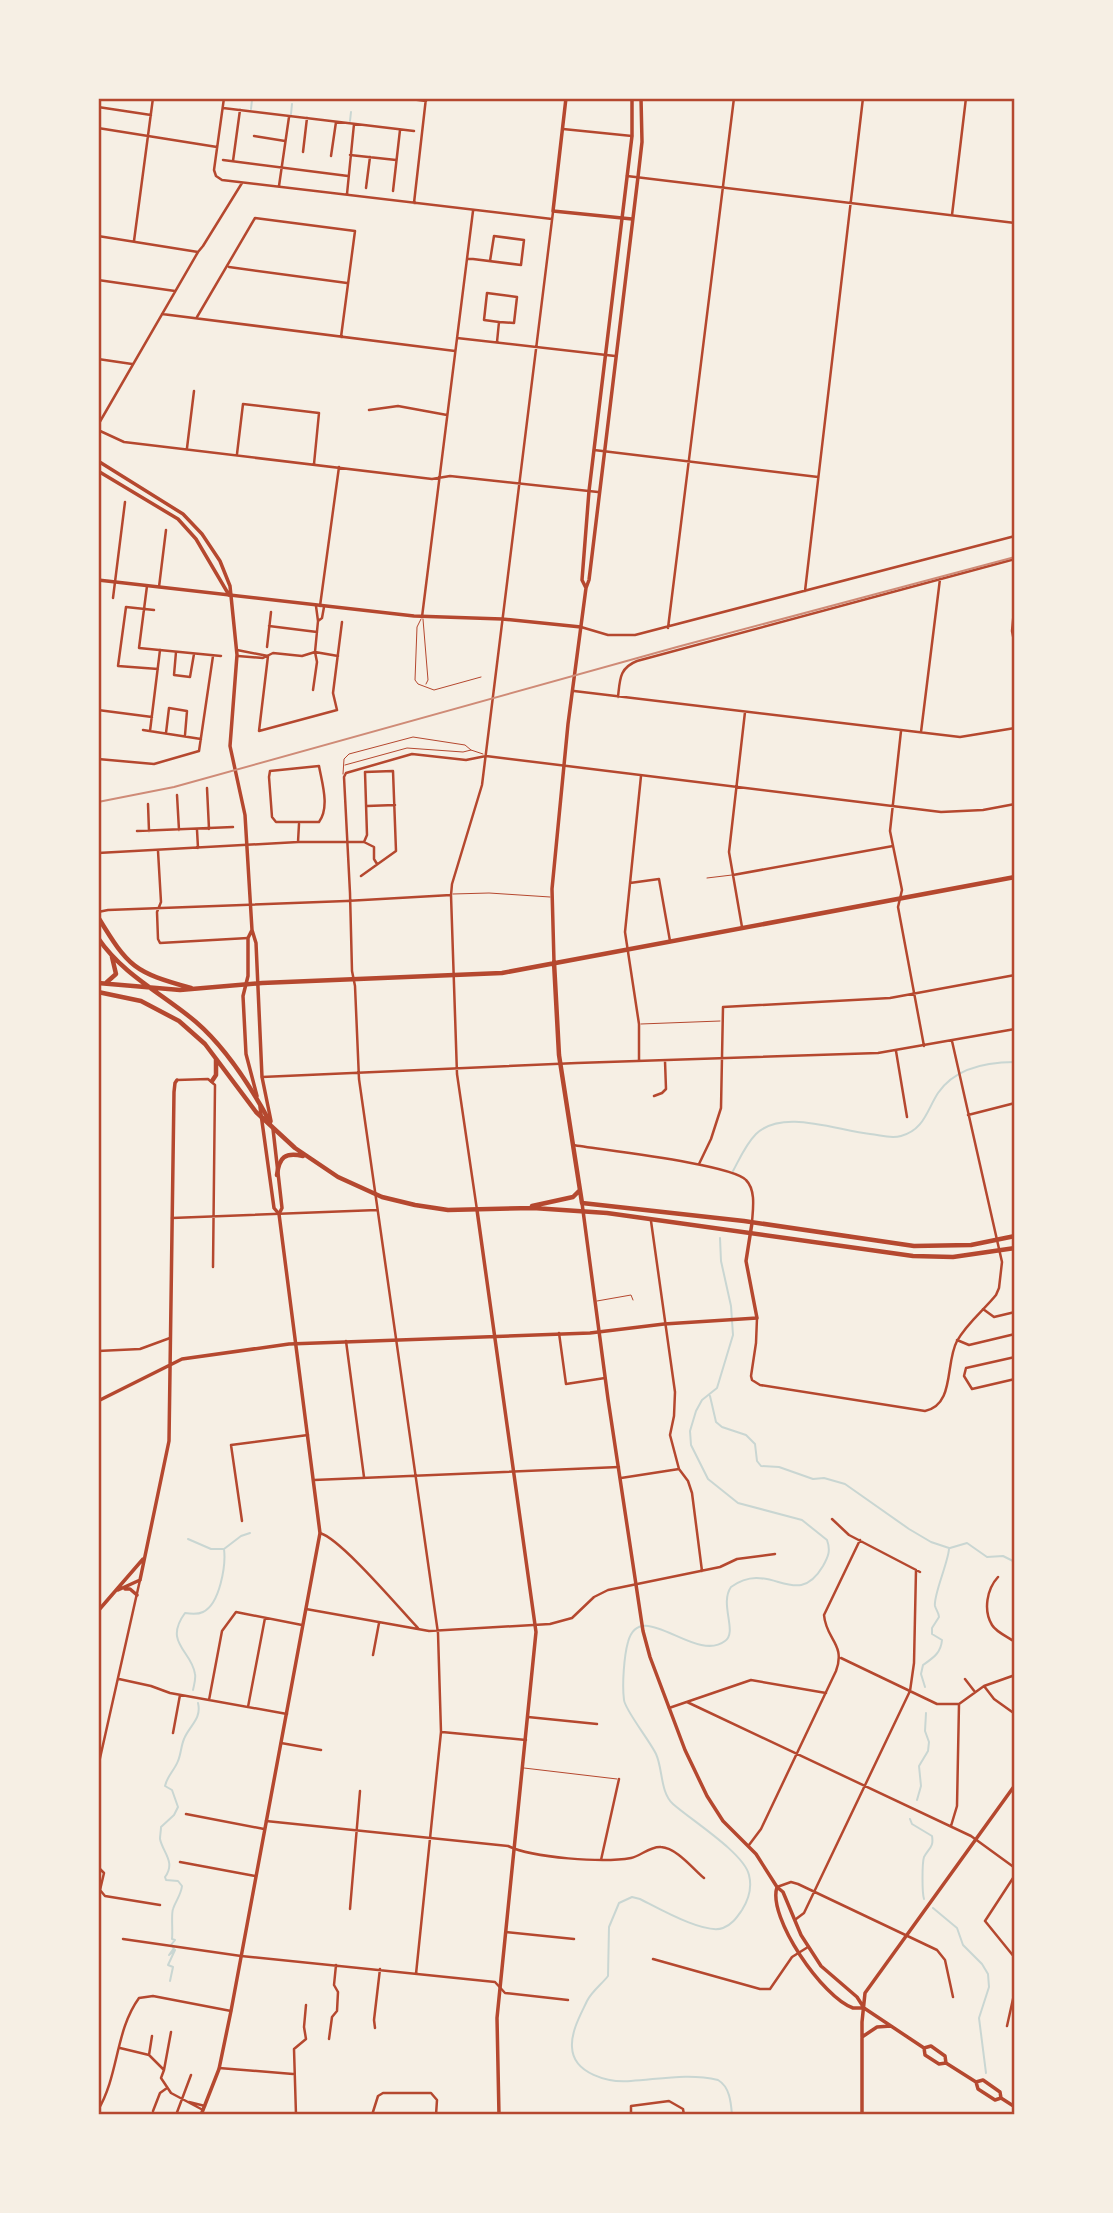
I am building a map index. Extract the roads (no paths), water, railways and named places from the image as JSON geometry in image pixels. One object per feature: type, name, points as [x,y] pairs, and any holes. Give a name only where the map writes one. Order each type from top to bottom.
[{"type":"main road","points":[[566,98],[553,211],[632,219]]},
{"type":"main road","points":[[586,587],[582,580],[589,491],[632,136],[632,98]]},
{"type":"main road","points":[[641,98],[642,142],[589,580],[572,691],[552,897],[561,1063],[598,1333],[643,1631],[650,1657],[690,1761],[710,1802],[723,1821],[761,1860],[777,1887],[783,1892],[808,1947],[827,1972],[857,1997],[864,2008],[925,2048]]},
{"type":"main road","points":[[98,461],[183,514],[202,534],[220,561],[230,586],[237,653],[230,746],[244,814],[252,930],[256,943],[262,1077],[272,1126],[282,1208],[279,1214]]},
{"type":"main road","points":[[98,471],[178,519],[202,547],[230,597]]},
{"type":"main road","points":[[98,580],[422,617],[502,619],[581,627]]},
{"type":"main road","points":[[98,983],[150,989],[195,989],[257,983],[502,973],[1015,877]]},
{"type":"main road","points":[[98,915],[121,953],[135,967],[150,976],[195,989]]},
{"type":"main road","points":[[252,930],[248,939],[246,984],[243,993],[246,1050],[254,1088],[272,1126]]},
{"type":"main road","points":[[98,938],[112,957],[206,1032],[260,1103],[274,1208],[279,1214],[320,1534],[231,2011],[219,2068],[203,2110]]},
{"type":"main road","points":[[105,984],[116,974],[112,957]]},
{"type":"main road","points":[[98,992],[136,999],[159,1008],[185,1025],[216,1058],[263,1119],[306,1157],[332,1174],[374,1194],[421,1207],[583,1211],[913,1256],[953,1257],[1015,1248]]},
{"type":"main road","points":[[212,1081],[216,1075],[216,1058]]},
{"type":"main road","points":[[140,1580],[169,1441],[174,1088],[177,1080]]},
{"type":"main road","points":[[277,1175],[278,1165],[284,1156],[292,1154],[306,1157]]},
{"type":"main road","points":[[520,1208],[573,1197],[580,1191]]},
{"type":"main road","points":[[582,1203],[914,1246],[954,1246],[1015,1236]]},
{"type":"main road","points":[[477,1210],[536,1625],[497,2018],[499,2115]]},
{"type":"main road","points":[[98,1401],[182,1359],[296,1343],[598,1333],[664,1324],[757,1318],[746,1261],[752,1223]]},
{"type":"main road","points":[[98,1611],[145,1558]]},
{"type":"main road","points":[[127,1576],[135,1575],[140,1580]]},
{"type":"main road","points":[[120,1589],[140,1580]]},
{"type":"main road","points":[[120,1589],[130,1589],[136,1595]]},
{"type":"main road","points":[[862,2115],[865,1993],[1015,1785]]},
{"type":"main road","points":[[777,1887],[774,1895],[779,1911],[798,1953],[827,1987],[853,2008],[864,2008]]},
{"type":"main road","points":[[862,2037],[877,2027],[891,2026]]},
{"type":"main road","points":[[925,2048],[931,2046],[945,2056],[946,2063]]},
{"type":"main road","points":[[925,2048],[925,2055],[939,2064],[946,2063],[976,2082],[978,2089],[995,2100],[1001,2098]]},
{"type":"main road","points":[[976,2082],[983,2080],[1000,2092],[1001,2098],[1015,2107]]},
{"type":"street","points":[[134,242],[153,98]]},
{"type":"street","points":[[224,98],[214,174],[222,180],[552,219]]},
{"type":"street","points":[[402,98],[426,99],[414,203]]},
{"type":"street","points":[[668,628],[734,98]]},
{"type":"street","points":[[805,591],[863,98]]},
{"type":"street","points":[[952,215],[965,98]]},
{"type":"street","points":[[98,107],[151,115]]},
{"type":"street","points":[[223,108],[414,131]]},
{"type":"street","points":[[233,161],[240,110]]},
{"type":"street","points":[[279,187],[289,117]]},
{"type":"street","points":[[303,152],[307,118]]},
{"type":"street","points":[[331,156],[335,122]]},
{"type":"street","points":[[346,195],[354,124]]},
{"type":"street","points":[[98,128],[217,147]]},
{"type":"street","points":[[562,128],[632,136]]},
{"type":"street","points":[[393,191],[400,130]]},
{"type":"street","points":[[254,136],[285,141]]},
{"type":"street","points":[[350,155],[396,160]]},
{"type":"street","points":[[366,188],[370,157]]},
{"type":"street","points":[[223,160],[348,176]]},
{"type":"street","points":[[627,176],[1015,223]]},
{"type":"street","points":[[98,425],[198,252],[242,183]]},
{"type":"street","points":[[422,617],[473,210]]},
{"type":"street","points":[[477,1210],[457,1068],[451,895],[482,786],[553,211]]},
{"type":"street","points":[[198,317],[255,218],[355,231],[341,337]]},
{"type":"street","points":[[98,236],[198,252]]},
{"type":"street","points":[[467,259],[521,265],[524,240],[494,236],[491,261]]},
{"type":"street","points":[[228,267],[347,283]]},
{"type":"street","points":[[98,280],[175,291]]},
{"type":"street","points":[[487,293],[517,297],[514,323],[499,322],[484,320],[487,293]]},
{"type":"street","points":[[162,314],[455,351]]},
{"type":"street","points":[[497,342],[499,322]]},
{"type":"street","points":[[457,338],[615,356]]},
{"type":"street","points":[[98,359],[132,364]]},
{"type":"street","points":[[187,448],[194,391]]},
{"type":"street","points":[[237,455],[243,404],[319,413],[314,464]]},
{"type":"street","points":[[369,410],[398,406],[447,415]]},
{"type":"street","points":[[98,430],[124,442],[432,479],[450,476],[598,492]]},
{"type":"street","points":[[594,450],[818,477]]},
{"type":"street","points":[[313,690],[318,621],[339,467]]},
{"type":"street","points":[[113,598],[125,502]]},
{"type":"street","points":[[159,587],[166,530]]},
{"type":"street","points":[[581,627],[608,635],[627,635],[668,628],[1015,536]]},
{"type":"street","points":[[618,697],[621,673],[636,661],[1015,559]]},
{"type":"street","points":[[921,733],[940,579]]},
{"type":"street","points":[[147,586],[139,648],[221,656]]},
{"type":"street","points":[[1015,599],[1012,619],[1015,646]]},
{"type":"street","points":[[154,610],[125,607],[118,666],[158,669]]},
{"type":"street","points":[[318,621],[322,618],[320,607]]},
{"type":"street","points":[[267,647],[271,612]]},
{"type":"street","points":[[268,656],[259,730],[337,710],[333,693],[342,622]]},
{"type":"street","points":[[269,626],[317,632]]},
{"type":"street","points":[[150,731],[160,650]]},
{"type":"street","points":[[176,652],[174,675],[190,677],[194,654]]},
{"type":"street","points":[[237,653],[302,656],[315,652],[338,656]]},
{"type":"street","points":[[98,759],[154,764],[198,751],[213,656]]},
{"type":"street","points":[[572,691],[901,732],[965,737],[1015,728]]},
{"type":"street","points":[[166,733],[169,708],[187,711],[185,735]]},
{"type":"street","points":[[98,710],[152,717]]},
{"type":"street","points":[[742,927],[729,852],[745,712]]},
{"type":"street","points":[[143,730],[201,739]]},
{"type":"street","points":[[901,732],[890,831],[902,888],[898,907],[924,1046]]},
{"type":"street","points":[[416,1973],[441,1732],[438,1629],[358,1072],[344,776],[349,770],[411,754],[466,760],[486,756],[951,812],[1015,804]]},
{"type":"street","points":[[319,766],[324,814],[319,822],[299,823],[276,822],[272,817],[270,771],[319,766]]},
{"type":"street","points":[[361,876],[396,851],[393,771],[365,772],[367,835],[364,842]]},
{"type":"street","points":[[639,1060],[639,1024],[627,948],[626,910],[641,776]]},
{"type":"street","points":[[207,788],[209,829]]},
{"type":"street","points":[[177,795],[179,830]]},
{"type":"street","points":[[148,804],[149,831]]},
{"type":"street","points":[[366,806],[395,805]]},
{"type":"street","points":[[298,842],[299,823]]},
{"type":"street","points":[[137,831],[233,827]]},
{"type":"street","points":[[197,829],[198,848]]},
{"type":"street","points":[[98,853],[298,842],[364,842],[374,847],[377,864]]},
{"type":"street","points":[[733,876],[893,846]]},
{"type":"street","points":[[158,849],[160,943],[248,939]]},
{"type":"street","points":[[629,883],[659,879],[670,941]]},
{"type":"street","points":[[98,915],[158,908],[451,895]]},
{"type":"street","points":[[699,1164],[719,1116],[723,1007],[890,998],[1015,975]]},
{"type":"street","points":[[262,1077],[896,1051],[1015,1029]]},
{"type":"street","points":[[757,1318],[757,1343],[751,1376],[754,1382],[768,1387],[925,1411],[933,1409],[942,1401],[957,1340],[999,1288],[1002,1262],[952,1041]]},
{"type":"street","points":[[896,1051],[907,1116]]},
{"type":"street","points":[[654,1096],[666,1089],[665,1060]]},
{"type":"street","points":[[177,1080],[212,1081],[216,1090],[213,1267]]},
{"type":"street","points":[[968,1115],[1015,1103]]},
{"type":"street","points":[[573,1146],[699,1164],[736,1175],[747,1181],[751,1188],[752,1223]]},
{"type":"street","points":[[172,1218],[377,1210]]},
{"type":"street","points":[[651,1219],[675,1392],[670,1435],[679,1469],[688,1481],[692,1493],[702,1571]]},
{"type":"street","points":[[983,1309],[994,1317],[1015,1312]]},
{"type":"street","points":[[559,1333],[566,1384],[605,1378]]},
{"type":"street","points":[[957,1340],[970,1345],[1015,1334]]},
{"type":"street","points":[[98,1351],[140,1349],[170,1338]]},
{"type":"street","points":[[346,1341],[364,1478]]},
{"type":"street","points":[[1015,1357],[967,1368],[964,1376],[972,1389],[1015,1379]]},
{"type":"street","points":[[242,1521],[231,1445],[308,1435]]},
{"type":"street","points":[[314,1480],[619,1467]]},
{"type":"street","points":[[621,1478],[679,1469]]},
{"type":"street","points":[[832,1519],[849,1535],[920,1572]]},
{"type":"street","points":[[320,1534],[326,1535],[341,1547],[419,1630]]},
{"type":"street","points":[[748,1845],[761,1829],[841,1658],[824,1625],[824,1615],[859,1540]]},
{"type":"street","points":[[306,1609],[419,1630],[555,1624],[568,1620],[605,1591],[720,1567],[737,1559],[775,1555]]},
{"type":"street","points":[[794,1920],[804,1913],[910,1691],[914,1663],[916,1570]]},
{"type":"street","points":[[998,1577],[992,1584],[986,1607],[993,1627],[1015,1642]]},
{"type":"street","points":[[98,1768],[140,1580]]},
{"type":"street","points":[[209,1700],[222,1630],[236,1612],[303,1625]]},
{"type":"street","points":[[248,1707],[265,1618]]},
{"type":"street","points":[[373,1655],[379,1623]]},
{"type":"street","points":[[841,1658],[937,1704],[959,1704],[984,1686],[1015,1675]]},
{"type":"street","points":[[119,1679],[180,1695],[286,1714]]},
{"type":"street","points":[[965,1679],[975,1692]]},
{"type":"street","points":[[669,1708],[751,1680],[826,1693]]},
{"type":"street","points":[[984,1686],[994,1699],[1015,1714]]},
{"type":"street","points":[[173,1733],[180,1695]]},
{"type":"street","points":[[687,1702],[976,1839],[1015,1868]]},
{"type":"street","points":[[951,1827],[957,1805],[959,1704]]},
{"type":"street","points":[[528,1717],[597,1724]]},
{"type":"street","points":[[441,1732],[526,1740]]},
{"type":"street","points":[[281,1743],[321,1751]]},
{"type":"street","points":[[601,1860],[619,1779]]},
{"type":"street","points":[[350,1909],[360,1791]]},
{"type":"street","points":[[186,1815],[264,1829]]},
{"type":"street","points":[[266,1821],[509,1846],[522,1852],[601,1860],[633,1858],[663,1847],[672,1851],[704,1878]]},
{"type":"street","points":[[180,1863],[256,1876]]},
{"type":"street","points":[[98,1867],[104,1874],[100,1890],[105,1896],[160,1905]]},
{"type":"street","points":[[1015,1875],[985,1921],[1015,1958]]},
{"type":"street","points":[[777,1887],[794,1882],[906,1935],[943,1956],[953,1997]]},
{"type":"street","points":[[506,1932],[574,1939]]},
{"type":"street","points":[[123,1939],[241,1956],[495,1982],[505,1993],[568,2000]]},
{"type":"street","points":[[653,1959],[760,1989],[770,1989],[775,1985],[785,1965],[808,1947]]},
{"type":"street","points":[[329,2039],[332,2017],[337,2011],[338,1992],[334,1985],[336,1965]]},
{"type":"street","points":[[375,2028],[380,1969]]},
{"type":"street","points":[[1007,2026],[1015,1990]]},
{"type":"street","points":[[98,2110],[108,2094],[121,2036],[139,1998],[153,1996],[231,2011]]},
{"type":"street","points":[[296,2115],[294,2049],[306,2039],[306,2005]]},
{"type":"street","points":[[171,2032],[161,2078],[167,2088],[203,2110]]},
{"type":"street","points":[[149,2055],[152,2036]]},
{"type":"street","points":[[120,2048],[149,2055],[164,2070]]},
{"type":"street","points":[[219,2068],[294,2074]]},
{"type":"street","points":[[176,2115],[191,2075]]},
{"type":"street","points":[[153,2111],[160,2093],[167,2088]]},
{"type":"street","points":[[372,2115],[378,2096],[383,2093],[431,2093],[437,2100],[436,2115]]},
{"type":"street","points":[[631,2115],[631,2106],[668,2101],[684,2109],[684,2115]]},
{"type":"lane","points":[[422,617],[417,627],[415,680],[418,684],[435,690],[481,677]]},
{"type":"lane","points":[[422,617],[428,680],[424,685]]},
{"type":"lane","points":[[344,776],[342,765],[349,754],[410,737],[456,743],[471,750]]},
{"type":"lane","points":[[342,765],[407,748],[463,752],[471,750],[486,756]]},
{"type":"lane","points":[[707,878],[729,873],[733,876]]},
{"type":"lane","points":[[451,895],[489,893],[552,897]]},
{"type":"lane","points":[[639,1024],[722,1020]]},
{"type":"lane","points":[[594,1301],[631,1295],[633,1300]]},
{"type":"lane","points":[[523,1768],[619,1779]]},
{"type":"waterway","points":[[249,99],[252,100],[251,109]]},
{"type":"waterway","points":[[291,114],[292,104]]},
{"type":"waterway","points":[[350,121],[351,112]]},
{"type":"waterway","points":[[733,1171],[752,1138],[767,1126],[811,1123],[857,1132],[901,1136],[920,1124],[945,1084],[962,1072],[983,1065],[1015,1062]]},
{"type":"waterway","points":[[720,1238],[733,1335],[717,1388],[702,1400],[696,1411],[690,1431],[691,1445],[708,1479],[738,1503],[802,1520],[827,1540],[828,1554],[813,1579],[803,1585],[758,1578],[745,1580],[731,1587],[727,1601],[730,1631],[725,1641],[713,1646],[699,1644],[656,1628],[644,1626],[634,1630],[628,1642],[624,1663],[625,1705],[656,1754],[669,1799],[738,1857],[749,1875],[750,1888],[742,1910],[732,1923],[715,1929],[681,1920],[640,1899],[632,1897],[619,1903],[609,1927],[608,1976],[587,2001],[575,2029],[572,2047],[579,2064],[585,2070],[603,2078],[622,2081],[686,2077],[718,2080],[727,2091],[732,2115]]},
{"type":"waterway","points":[[710,1396],[716,1422],[722,1427],[746,1435],[755,1444],[757,1461],[761,1466],[779,1467],[813,1479],[824,1478],[845,1484],[909,1529],[931,1542],[949,1548]]},
{"type":"waterway","points":[[193,1690],[195,1674],[178,1639],[179,1623],[185,1613],[198,1614],[209,1608],[221,1584],[224,1549],[241,1536],[250,1533]]},
{"type":"waterway","points":[[188,1539],[211,1549],[223,1549]]},
{"type":"waterway","points":[[950,1548],[967,1543],[987,1557],[1003,1556],[1015,1562]]},
{"type":"waterway","points":[[925,1687],[921,1674],[923,1665],[936,1655],[942,1640],[932,1634],[932,1628],[939,1617],[935,1601],[949,1549]]},
{"type":"waterway","points":[[170,1981],[173,1967],[168,1965],[175,1950],[169,1955],[175,1940],[172,1939],[172,1911],[182,1886],[178,1881],[166,1880],[165,1877],[169,1862],[160,1839],[161,1827],[174,1815],[178,1807],[172,1790],[165,1786],[178,1761],[184,1739],[197,1718],[198,1703]]},
{"type":"waterway","points":[[917,1800],[921,1786],[919,1766],[928,1751],[929,1742],[925,1731],[926,1713]]},
{"type":"waterway","points":[[910,1819],[912,1824],[932,1836],[932,1845],[923,1860],[924,1899]]},
{"type":"waterway","points":[[933,1908],[957,1928],[963,1945],[988,1974],[989,1987],[979,2018],[986,2073]]},
{"type":"railway","points":[[98,802],[174,787],[677,647],[1015,557]]}]
